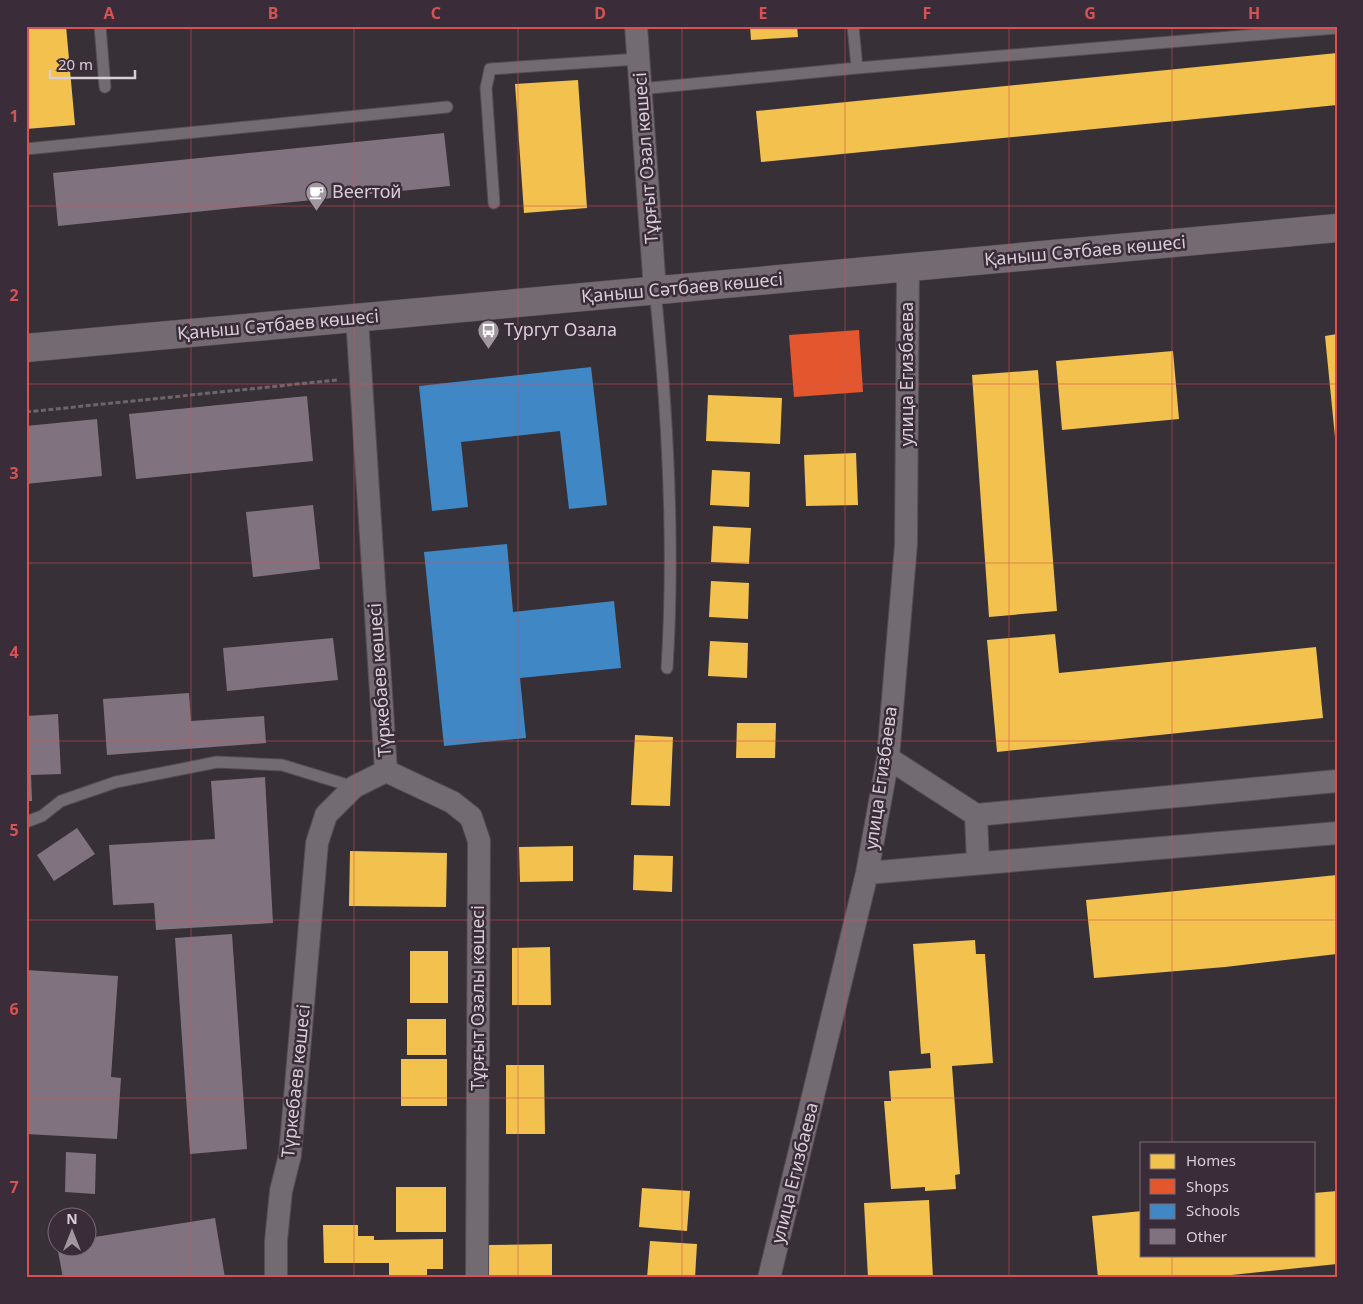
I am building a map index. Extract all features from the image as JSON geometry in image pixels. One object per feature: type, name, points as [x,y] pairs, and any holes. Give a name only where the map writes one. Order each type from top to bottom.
[{"type":"main road","name":"Қаныш Сәтбаев көшесі","points":[[26,348],[1337,228]]},
{"type":"street","name":"Тұрғыт Озал көшесі","points":[[636,26],[655,290]]},
{"type":"street","name":"улица Егизбаева","points":[[769,1278],[867,873],[888,758],[906,544],[908,267]]},
{"type":"street","name":"Түркебаев көшесі","points":[[276,1278],[277,1232],[281,1191],[290,1155],[317,843],[326,814],[354,787],[386,771],[357,318]]},
{"type":"street","points":[[888,758],[976,815],[1337,781]]},
{"type":"street","name":"Тұрғыт Озалы көшесі","points":[[386,771],[452,802],[470,817],[479,841],[477,1278]]},
{"type":"street","points":[[976,815],[978,864]]},
{"type":"street","points":[[867,873],[1337,833]]},
{"type":"lane","points":[[100,26],[105,87]]},
{"type":"lane","points":[[854,26],[857,68]]},
{"type":"lane","points":[[640,89],[1267,30],[1337,28]]},
{"type":"lane","points":[[494,203],[486,88],[490,69],[638,59]]},
{"type":"lane","points":[[26,150],[448,107]]},
{"type":"lane","points":[[655,290],[661,347],[670,497],[671,618],[668,668]]},
{"type":"lane","points":[[26,822],[42,816],[62,801],[116,782],[218,762],[282,765],[354,787]]},
{"type":"path","points":[[26,412],[361,378]]},
{"type":"building: Homes","points":[[26,26],[66,26],[75,125],[26,129]]},
{"type":"building: Homes","points":[[750,26],[797,26],[798,37],[751,40]]},
{"type":"building: Homes","points":[[1337,53],[1337,105],[761,162],[756,111]]},
{"type":"building: Homes","points":[[578,80],[587,208],[524,213],[515,84]]},
{"type":"building: Homes","points":[[1337,334],[1337,437],[1335,437],[1325,336]]},
{"type":"building: Homes","points":[[1173,351],[1179,419],[1062,430],[1056,361]]},
{"type":"building: Homes","points":[[1038,370],[1057,611],[989,617],[972,375]]},
{"type":"building: Homes","points":[[708,395],[782,398],[780,444],[706,441]]},
{"type":"building: Homes","points":[[856,453],[858,505],[806,506],[804,455]]},
{"type":"building: Homes","points":[[712,470],[750,472],[749,507],[710,505]]},
{"type":"building: Homes","points":[[713,526],[751,528],[749,564],[711,562]]},
{"type":"building: Homes","points":[[711,581],[749,583],[748,619],[709,617]]},
{"type":"building: Homes","points":[[1055,634],[1059,673],[1316,647],[1323,718],[997,752],[987,640]]},
{"type":"building: Homes","points":[[710,641],[748,643],[747,678],[708,676]]},
{"type":"building: Homes","points":[[737,723],[776,723],[775,758],[736,758]]},
{"type":"building: Homes","points":[[635,735],[673,737],[670,806],[631,805]]},
{"type":"building: Homes","points":[[573,846],[573,881],[520,882],[519,847]]},
{"type":"building: Homes","points":[[350,851],[447,853],[446,907],[349,906]]},
{"type":"building: Homes","points":[[634,855],[673,856],[672,892],[633,890]]},
{"type":"building: Homes","points":[[1337,875],[1337,954],[1225,967],[1094,978],[1086,900]]},
{"type":"building: Homes","points":[[975,940],[976,954],[985,954],[993,1063],[952,1066],[960,1174],[955,1175],[956,1189],[925,1191],[925,1187],[891,1189],[884,1101],[891,1101],[889,1071],[931,1068],[930,1053],[921,1054],[913,944]]},
{"type":"building: Homes","points":[[550,947],[551,1005],[512,1005],[512,948]]},
{"type":"building: Homes","points":[[410,951],[448,951],[448,1003],[410,1003]]},
{"type":"building: Homes","points":[[407,1019],[446,1019],[446,1055],[407,1055]]},
{"type":"building: Homes","points":[[401,1059],[447,1059],[447,1106],[401,1106]]},
{"type":"building: Homes","points":[[506,1065],[544,1065],[545,1134],[506,1134]]},
{"type":"building: Homes","points":[[396,1187],[446,1187],[446,1232],[396,1232]]},
{"type":"building: Homes","points":[[642,1188],[690,1191],[687,1231],[639,1227]]},
{"type":"building: Homes","points":[[1337,1191],[1337,1264],[1203,1278],[1098,1278],[1092,1216],[1140,1211],[1140,1256],[1316,1256],[1316,1193]]},
{"type":"building: Homes","points":[[929,1200],[933,1278],[868,1278],[864,1203]]},
{"type":"building: Homes","points":[[323,1225],[358,1225],[358,1236],[374,1236],[374,1240],[443,1239],[443,1269],[427,1269],[427,1276],[389,1276],[389,1263],[324,1263]]},
{"type":"building: Homes","points":[[650,1241],[697,1244],[695,1278],[647,1278]]},
{"type":"building: Homes","points":[[552,1244],[552,1278],[488,1278],[488,1245]]},
{"type":"building: Shops","points":[[859,330],[863,392],[794,397],[789,335]]},
{"type":"building: Schools","points":[[591,367],[607,505],[569,509],[560,431],[461,442],[468,507],[432,511],[419,386]]},
{"type":"building: Schools","points":[[507,544],[513,612],[614,601],[621,668],[520,678],[526,738],[444,746],[424,552]]},
{"type":"building: Other","points":[[444,133],[450,186],[58,226],[53,173]]},
{"type":"building: Other","points":[[307,396],[313,461],[136,479],[129,414]]},
{"type":"building: Other","points":[[97,419],[102,476],[26,484],[26,426]]},
{"type":"building: Other","points":[[313,505],[320,569],[253,577],[246,512]]},
{"type":"building: Other","points":[[333,638],[338,680],[227,691],[223,648]]},
{"type":"building: Other","points":[[189,693],[191,721],[264,716],[266,743],[107,755],[103,699]]},
{"type":"building: Other","points":[[58,714],[61,774],[31,775],[32,801],[26,801],[26,716]]},
{"type":"building: Other","points":[[265,777],[273,923],[156,930],[154,903],[113,905],[109,845],[215,839],[211,781]]},
{"type":"building: Other","points":[[77,828],[95,854],[54,881],[37,855]]},
{"type":"building: Other","points":[[232,934],[247,1149],[190,1154],[175,938]]},
{"type":"building: Other","points":[[26,970],[118,976],[111,1077],[121,1078],[117,1139],[26,1134]]},
{"type":"building: Other","points":[[66,1152],[96,1154],[95,1194],[65,1192]]},
{"type":"building: Other","points":[[215,1218],[225,1278],[63,1278],[59,1256],[98,1256],[98,1236]]},
{"type":"place","name":"Beerтой","points":[[316,211]]},
{"type":"place","name":"Тургут Озала","points":[[488,349]]}]
